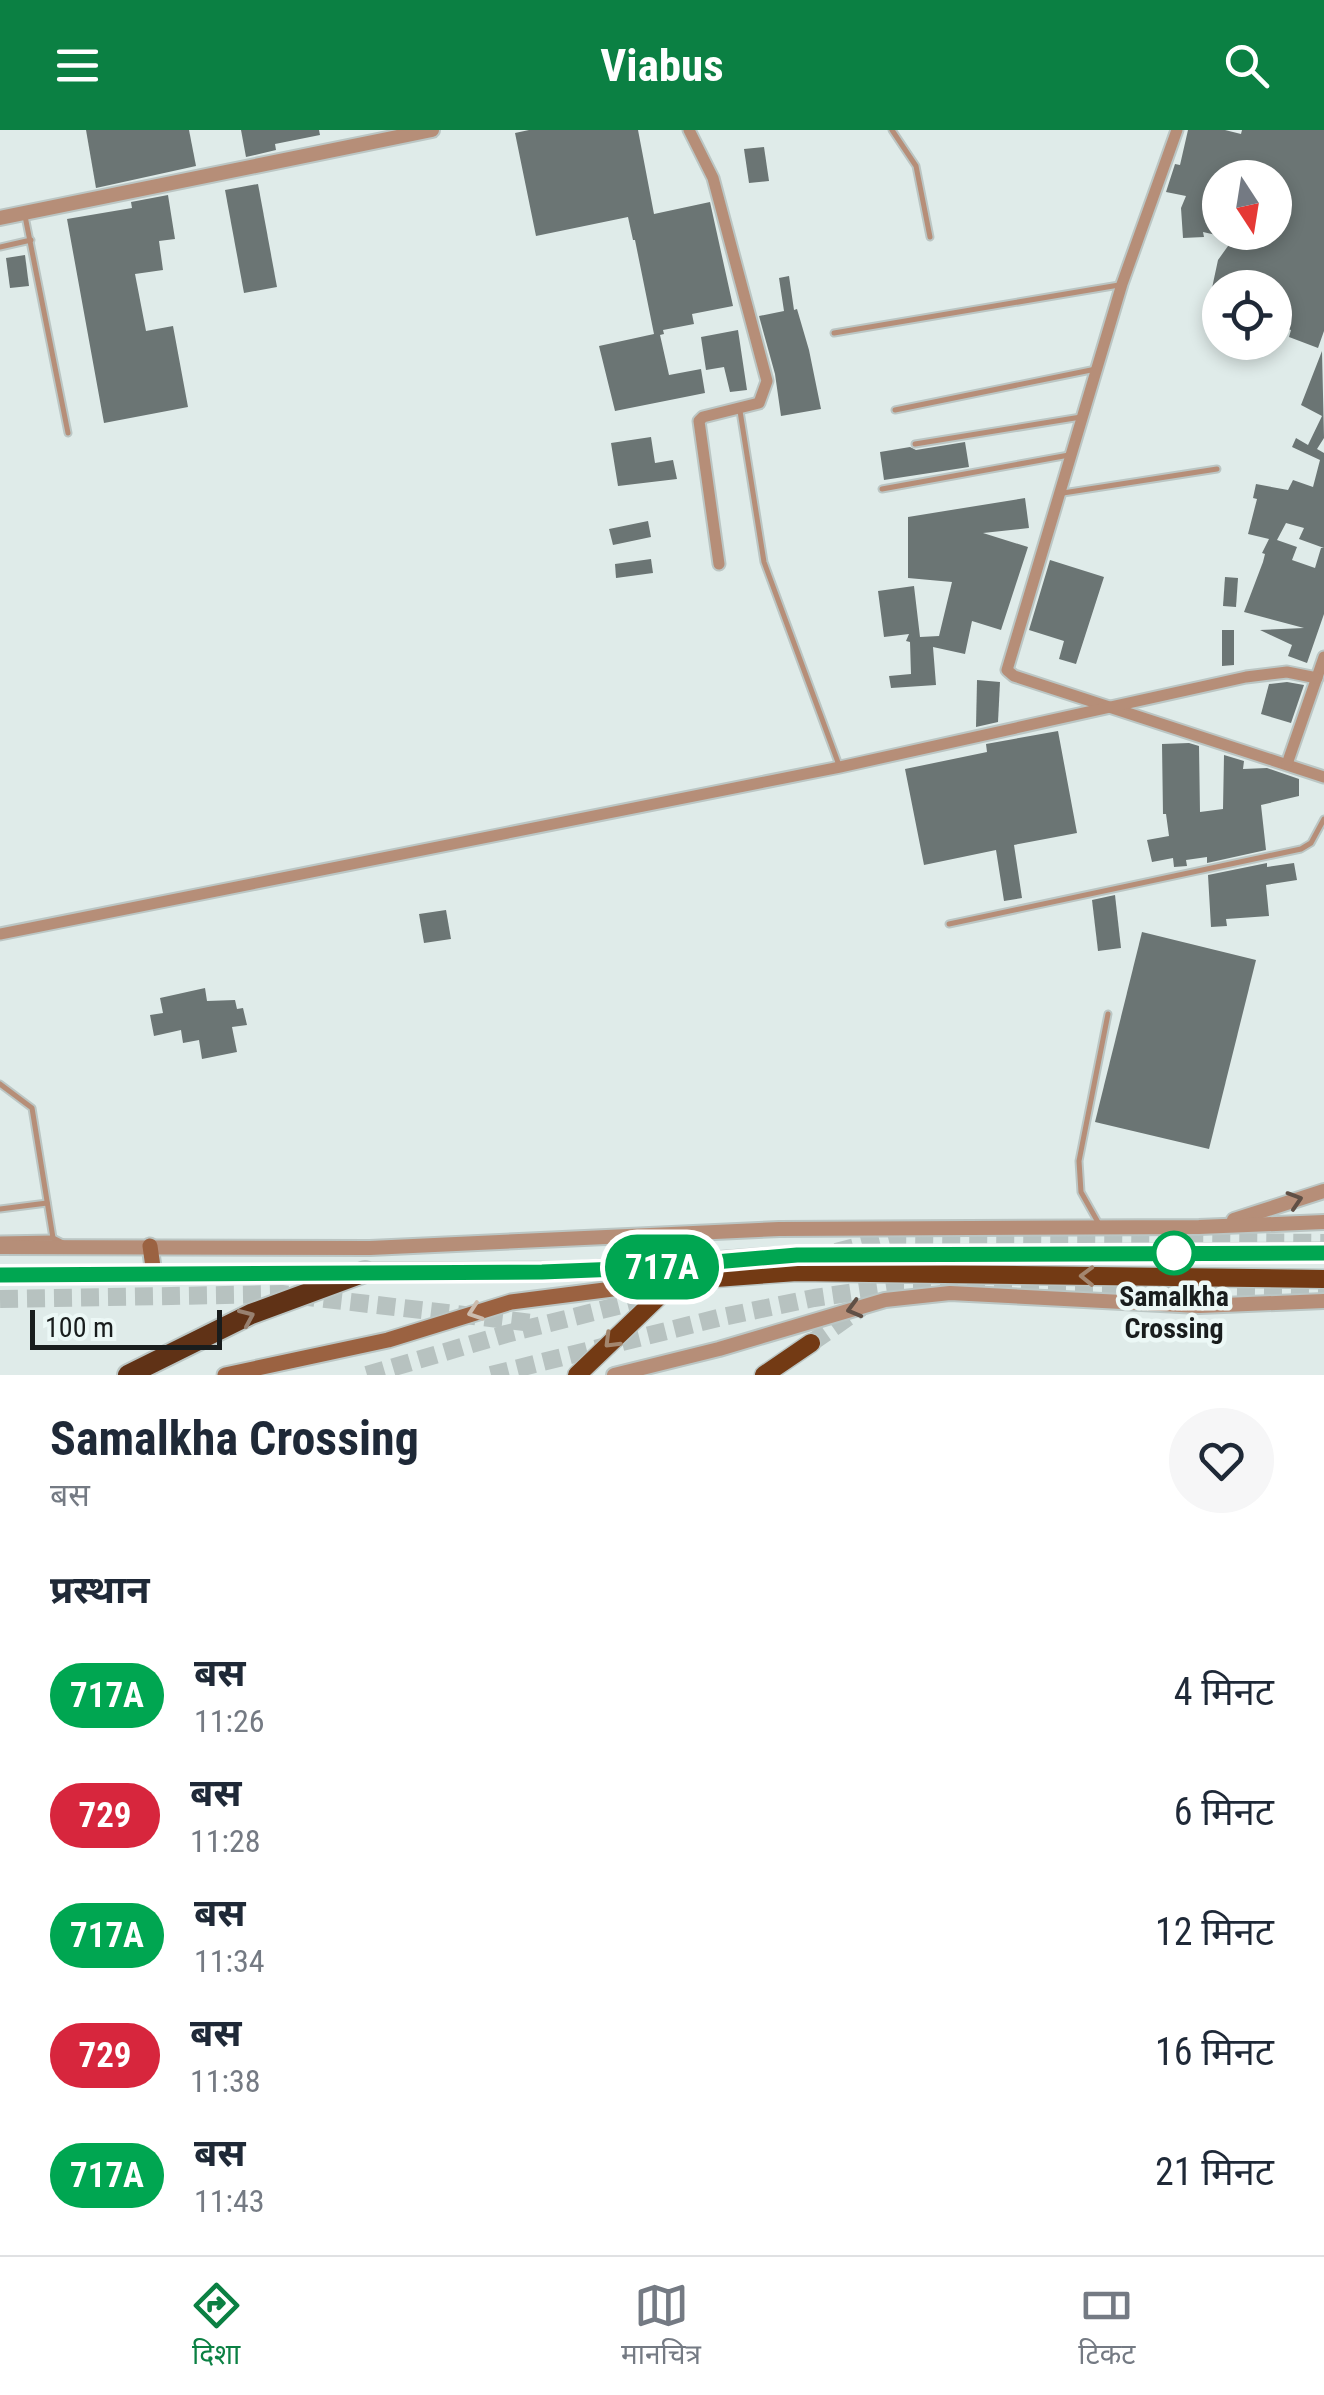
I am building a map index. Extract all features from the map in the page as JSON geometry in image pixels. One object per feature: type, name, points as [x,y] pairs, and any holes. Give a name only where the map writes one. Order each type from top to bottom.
[{"type":"highway","points":[[128,1375],[251,1314],[365,1272],[594,1270],[797,1255],[1324,1252]]},
{"type":"highway","points":[[578,1375],[675,1281],[797,1272],[1324,1279]]},
{"type":"highway","points":[[764,1375],[811,1343]]},
{"type":"main road","points":[[150,1246],[154,1274]]},
{"type":"main road","points":[[0,1275],[365,1272]]},
{"type":"main road","points":[[225,1375],[388,1340],[511,1302],[675,1281]]},
{"type":"street","points":[[0,218],[400,133],[432,130]]},
{"type":"street","points":[[689,130],[713,178],[767,381],[760,401],[703,417],[698,423],[718,564]]},
{"type":"street","points":[[1178,130],[1122,284],[1008,670],[1014,676],[1324,777]]},
{"type":"street","points":[[1288,764],[1324,657]]},
{"type":"street","points":[[0,934],[840,766],[1246,676],[1287,672],[1317,678]]},
{"type":"street","points":[[1199,1227],[1225,1223],[1324,1191]]},
{"type":"street","points":[[0,1247],[370,1248],[779,1229],[1199,1227],[1324,1222]]},
{"type":"street","points":[[614,1375],[885,1300],[950,1292],[1198,1306],[1324,1301]]},
{"type":"lane","points":[[892,130],[916,166],[930,237]]},
{"type":"lane","points":[[24,213],[68,432]]},
{"type":"lane","points":[[0,246],[30,240]]},
{"type":"lane","points":[[834,332],[1122,284]]},
{"type":"lane","points":[[895,410],[1099,368]]},
{"type":"lane","points":[[740,408],[764,562],[840,766]]},
{"type":"lane","points":[[914,444],[1084,416]]},
{"type":"lane","points":[[882,489],[1072,454]]},
{"type":"lane","points":[[1060,493],[1217,469]]},
{"type":"lane","points":[[950,924],[1301,849],[1311,843],[1324,819]]},
{"type":"lane","points":[[1100,1227],[1081,1192],[1079,1168],[1108,1014]]},
{"type":"lane","points":[[0,1084],[32,1108],[53,1238]]},
{"type":"lane","points":[[0,1208],[47,1203]]},
{"type":"lane","points":[[0,1239],[53,1238],[70,1246]]},
{"type":"building","points":[[86,130],[189,130],[196,166],[96,188]]},
{"type":"building","points":[[241,130],[319,130],[320,135],[275,144],[276,150],[246,157]]},
{"type":"building","points":[[638,130],[654,214],[710,202],[733,306],[692,314],[694,324],[663,330],[660,335],[669,375],[701,369],[705,393],[615,411],[599,346],[654,334],[628,217],[536,236],[515,133]]},
{"type":"building","points":[[1188,130],[1241,134],[1242,130],[1324,130],[1324,331],[1318,348],[1292,338],[1292,270],[1216,270],[1225,250],[1292,250],[1292,160],[1202,160],[1202,237],[1183,238],[1181,208],[1186,196],[1166,192],[1175,164],[1180,165]]},
{"type":"building","points":[[764,147],[769,181],[749,183],[744,149]]},
{"type":"building","points":[[258,184],[277,287],[244,293],[225,190]]},
{"type":"building","points":[[168,195],[175,239],[159,241],[163,270],[135,274],[146,331],[173,326],[188,407],[104,423],[67,219],[132,208],[131,202]]},
{"type":"building","points":[[25,255],[29,286],[10,288],[6,258]]},
{"type":"building","points":[[789,276],[794,310],[797,309],[809,350],[821,409],[781,416],[775,374],[759,316],[784,311],[779,278]]},
{"type":"building","points":[[738,330],[747,390],[730,392],[724,367],[706,370],[701,337]]},
{"type":"building","points":[[1322,351],[1324,438],[1317,449],[1324,453],[1324,548],[1324,614],[1307,663],[1288,656],[1292,645],[1260,630],[1304,628],[1244,612],[1269,539],[1248,534],[1257,499],[1253,498],[1256,484],[1288,490],[1293,480],[1313,487],[1320,460],[1292,447],[1296,438],[1308,445],[1322,416],[1301,405]],"holes":[[[1286,523],[1304,528],[1299,539],[1324,548],[1315,568],[1292,560],[1297,547],[1277,540]]]},
{"type":"building","points":[[651,437],[655,463],[673,460],[677,479],[618,486],[611,443]]},
{"type":"building","points":[[965,442],[969,467],[884,480],[880,452]]},
{"type":"building","points":[[1025,498],[1029,528],[983,533],[1028,547],[1001,630],[972,621],[965,654],[933,647],[936,685],[891,688],[889,676],[911,674],[910,642],[906,641],[909,634],[884,637],[878,591],[914,586],[920,637],[939,636],[952,582],[908,578],[908,517]]},
{"type":"building","points":[[648,521],[651,537],[613,545],[609,529]]},
{"type":"building","points":[[651,559],[653,573],[616,578],[615,564]]},
{"type":"building","points":[[1050,560],[1104,577],[1076,664],[1059,659],[1064,641],[1029,630]]},
{"type":"building","points":[[1225,577],[1238,578],[1236,607],[1223,606]]},
{"type":"building","points":[[1222,630],[1234,630],[1234,665],[1222,666]]},
{"type":"building","points":[[977,680],[1000,682],[998,722],[976,727]]},
{"type":"building","points":[[1269,684],[1304,685],[1291,723],[1261,714]]},
{"type":"building","points":[[1058,731],[1077,833],[1014,845],[1022,898],[1004,901],[996,850],[924,865],[905,769],[987,752],[986,744]]},
{"type":"building","points":[[1162,744],[1199,746],[1200,812],[1223,809],[1224,755],[1244,761],[1243,769],[1267,768],[1299,779],[1299,796],[1261,805],[1266,850],[1207,863],[1207,857],[1186,860],[1187,866],[1174,867],[1173,858],[1152,862],[1147,840],[1169,836],[1163,814]]},
{"type":"building","points":[[1267,863],[1267,867],[1294,863],[1297,880],[1266,885],[1269,916],[1226,919],[1227,926],[1211,927],[1208,875]]},
{"type":"building","points":[[1115,895],[1121,948],[1098,951],[1092,900]]},
{"type":"building","points":[[446,910],[451,939],[424,943],[419,914]]},
{"type":"building","points":[[1142,932],[1256,960],[1209,1149],[1095,1122]]},
{"type":"building","points":[[205,988],[207,1001],[235,1000],[237,1009],[243,1008],[247,1025],[232,1027],[237,1052],[202,1059],[199,1040],[183,1043],[181,1030],[154,1036],[150,1015],[163,1013],[160,998]]},
{"type":"tunnel","points":[[836,1252],[891,1238],[1324,1243]]},
{"type":"tunnel","points":[[367,1375],[506,1334],[709,1283]]},
{"type":"tunnel","points":[[491,1375],[718,1318],[895,1286],[1324,1292]]},
{"type":"tunnel","points":[[0,1299],[282,1294],[533,1323]]},
{"type":"tunnel","points":[[811,1343],[861,1308]]},
{"type":"bus line","name":"717A","points":[[0,1275],[542,1272],[797,1255],[1324,1253]]},
{"type":"place","name":"Samalkha Crossing","points":[[1174,1253]]}]
